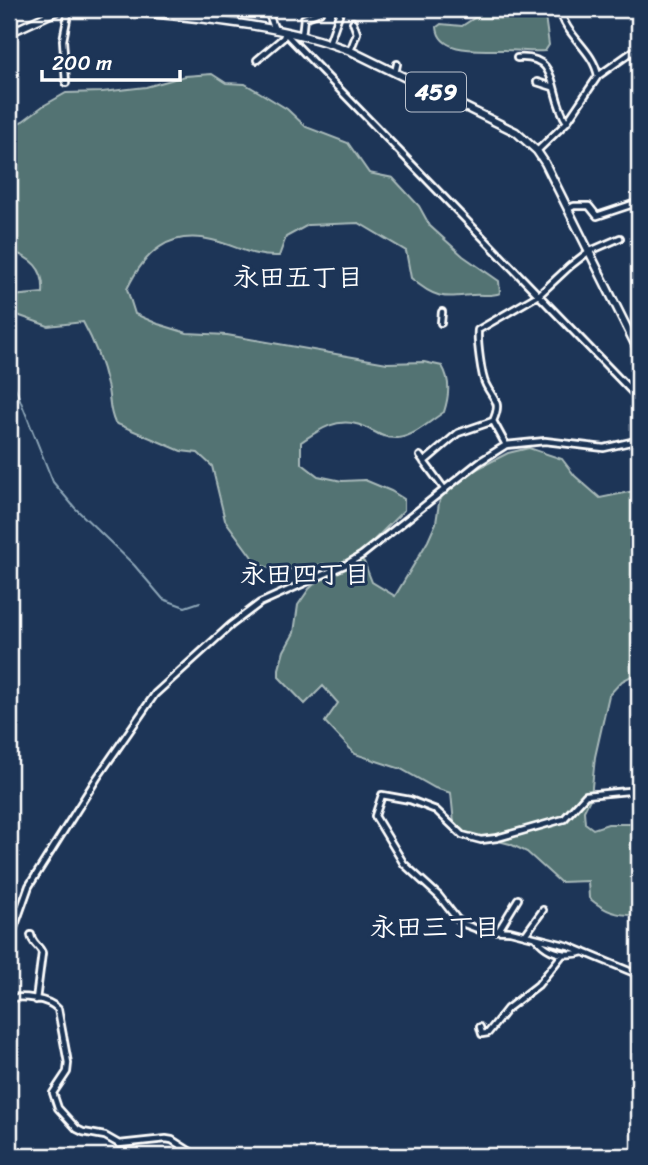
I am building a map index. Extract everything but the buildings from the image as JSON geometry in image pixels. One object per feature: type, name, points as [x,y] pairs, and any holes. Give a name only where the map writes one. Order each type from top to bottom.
[{"type":"highway","points":[[9,33],[61,9]]},
{"type":"highway","name":"459","points":[[107,9],[155,11],[225,21],[329,43],[501,123],[537,151],[639,352]]},
{"type":"street","points":[[66,83],[63,40],[69,9]]},
{"type":"street","points":[[225,21],[227,9]]},
{"type":"street","points":[[267,9],[275,27],[274,31]]},
{"type":"street","points":[[329,43],[341,9]]},
{"type":"street","points":[[560,9],[573,37],[596,65],[598,76]]},
{"type":"street","points":[[302,36],[304,18],[320,12]]},
{"type":"street","points":[[350,51],[357,33],[354,22]]},
{"type":"street","points":[[257,60],[283,38],[285,33],[639,399]]},
{"type":"street","points":[[537,151],[567,122],[598,76],[639,47]]},
{"type":"street","points":[[517,58],[533,57],[543,62],[554,87],[560,112],[567,122]]},
{"type":"street","points":[[395,73],[397,64]]},
{"type":"street","points":[[537,82],[554,87]]},
{"type":"street","points":[[567,209],[589,206],[597,216],[633,204]]},
{"type":"street","points":[[506,445],[494,421],[498,406],[485,383],[477,332],[538,295],[588,252],[620,238]]},
{"type":"street","points":[[441,323],[442,312]]},
{"type":"street","points":[[424,462],[458,433],[494,421]]},
{"type":"street","points":[[448,431],[458,433]]},
{"type":"street","points":[[9,942],[29,886],[97,778],[162,686],[231,625],[260,603],[362,555],[478,462],[506,445],[545,441],[604,448],[639,440]]},
{"type":"street","points":[[420,456],[444,490]]},
{"type":"street","points":[[639,790],[586,795],[564,819],[481,840],[462,835],[436,810],[410,800],[382,795],[375,816],[404,864],[439,896],[464,924],[480,930],[525,935],[585,951],[639,975]]},
{"type":"street","points":[[499,930],[519,899]]},
{"type":"street","points":[[525,935],[543,910]]},
{"type":"street","points":[[31,935],[32,942],[42,953],[36,1000]]},
{"type":"street","points":[[536,938],[547,949],[563,954],[585,951]]},
{"type":"street","points":[[480,1027],[482,1034],[488,1033],[507,1009],[538,985],[563,954]]},
{"type":"street","points":[[9,1004],[10,998],[36,1000],[56,1006],[60,1013],[68,1063],[67,1072],[53,1093],[58,1108],[77,1129],[105,1136],[119,1144],[172,1140],[194,1154],[216,1156]]},
{"type":"green space","points":[[488,9],[544,9],[549,45],[545,51],[475,50],[454,47],[440,36],[437,27],[441,24],[462,26]]},
{"type":"green space","points":[[212,74],[226,83],[245,84],[287,109],[306,127],[348,143],[369,173],[393,178],[419,206],[430,226],[463,256],[499,281],[500,293],[493,295],[440,296],[411,278],[406,251],[359,223],[308,225],[286,237],[279,256],[260,255],[212,240],[183,238],[171,241],[150,255],[127,289],[135,314],[187,333],[227,335],[387,363],[424,362],[442,366],[448,389],[444,412],[416,432],[391,438],[361,426],[341,423],[327,427],[301,442],[301,463],[318,476],[342,481],[365,480],[404,499],[404,510],[358,556],[364,562],[372,582],[395,596],[428,541],[445,490],[469,473],[508,453],[529,448],[562,459],[575,476],[600,498],[639,490],[639,672],[622,681],[609,695],[595,757],[591,797],[584,811],[585,823],[593,829],[608,824],[639,824],[639,915],[624,915],[606,910],[589,898],[588,881],[560,882],[527,852],[510,844],[460,831],[454,823],[451,793],[435,788],[401,769],[355,754],[325,722],[338,703],[323,686],[305,704],[279,677],[284,651],[294,633],[298,605],[309,589],[327,572],[324,564],[279,571],[257,564],[225,520],[212,466],[198,453],[181,451],[115,423],[103,368],[83,322],[48,326],[9,312],[12,296],[43,293],[43,284],[35,265],[9,250],[9,127],[66,93],[146,87],[185,76]]},
{"type":"waterway","points":[[9,372],[53,482],[75,508],[134,565],[163,599],[185,607],[200,602]]},
{"type":"district","name":"永田五丁目","points":[[298,277]]},
{"type":"district","name":"永田四丁目","points":[[305,574]]},
{"type":"district","name":"永田三丁目","points":[[435,927]]}]
